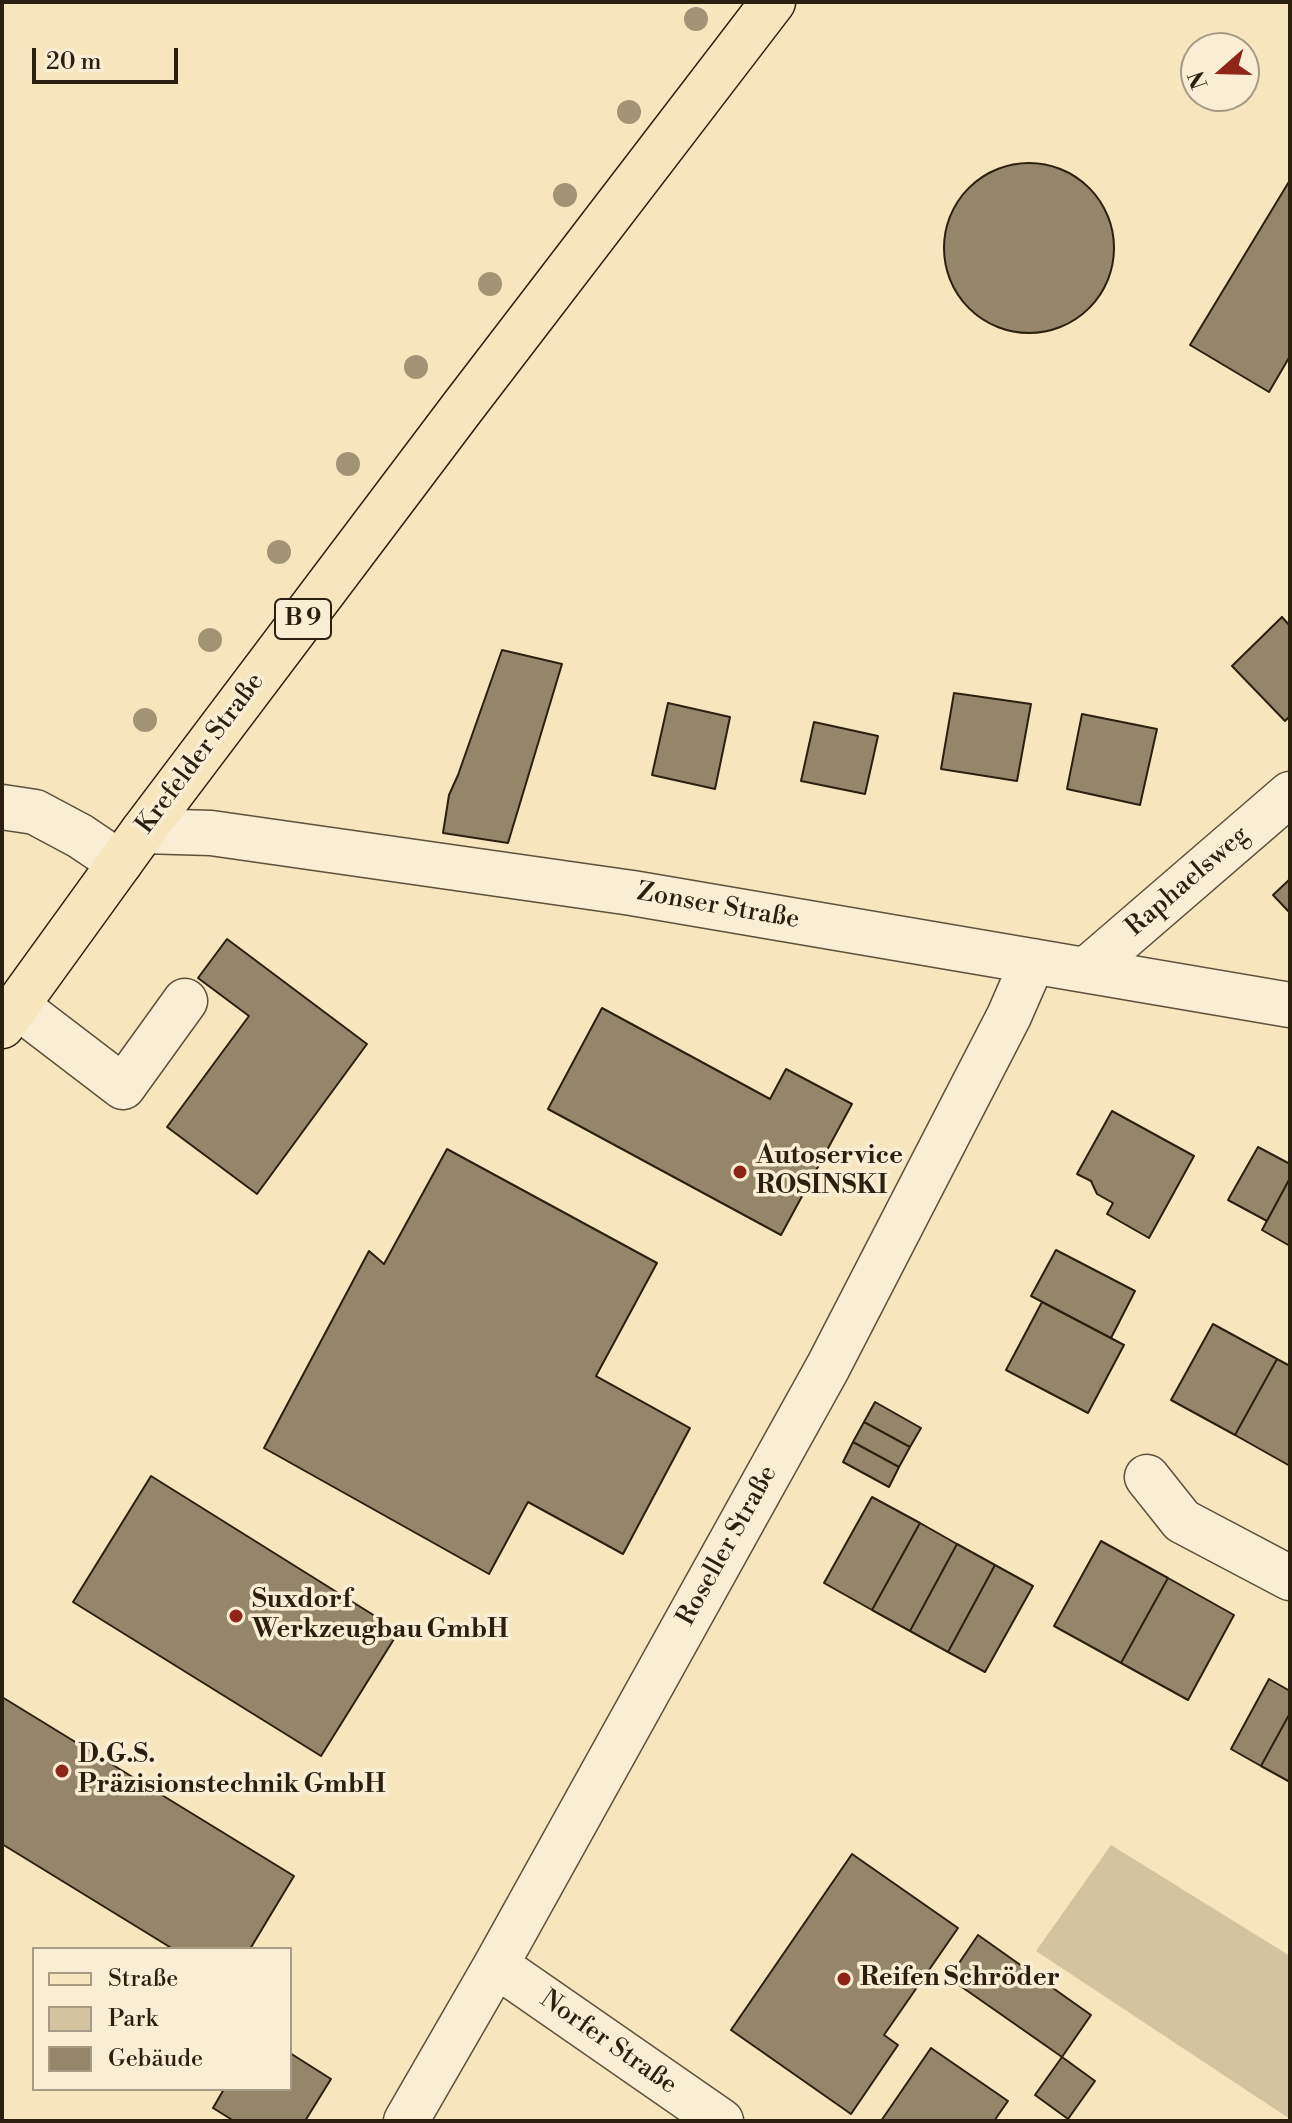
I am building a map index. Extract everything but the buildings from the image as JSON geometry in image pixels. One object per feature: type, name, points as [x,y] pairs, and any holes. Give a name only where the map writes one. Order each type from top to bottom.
[{"type":"main road","name":"Krefelder Straße","points":[[10,1016],[132,847],[462,408],[773,2]]},
{"type":"street","name":"Raphaelsweg","points":[[1086,970],[1290,794]]},
{"type":"street","points":[[2,807],[35,812],[80,836],[132,847]]},
{"type":"street","name":"Zonser Straße","points":[[132,847],[211,833],[632,893],[1290,1005]]},
{"type":"street","name":"Roseller Straße","points":[[406,2121],[828,1367],[1009,1016],[1033,961]]},
{"type":"street","points":[[10,1016],[123,1087],[185,1001]]},
{"type":"street","points":[[1147,1477],[1182,1521],[1290,1578]]},
{"type":"street","name":"Norfer Straße","points":[[496,1965],[721,2121]]},
{"type":"green space","points":[[1111,1845],[1290,1956],[1290,2119],[1036,1951]]},
{"type":"place","name":"Autoservice ROSINSKI","points":[[740,1172]]},
{"type":"place","name":"Suxdorf Werkzeugbau GmbH","points":[[236,1616]]},
{"type":"place","name":"D.G.S. Präzisionstechnik GmbH","points":[[62,1771]]},
{"type":"place","name":"Reifen Schröder","points":[[844,1979]]}]
